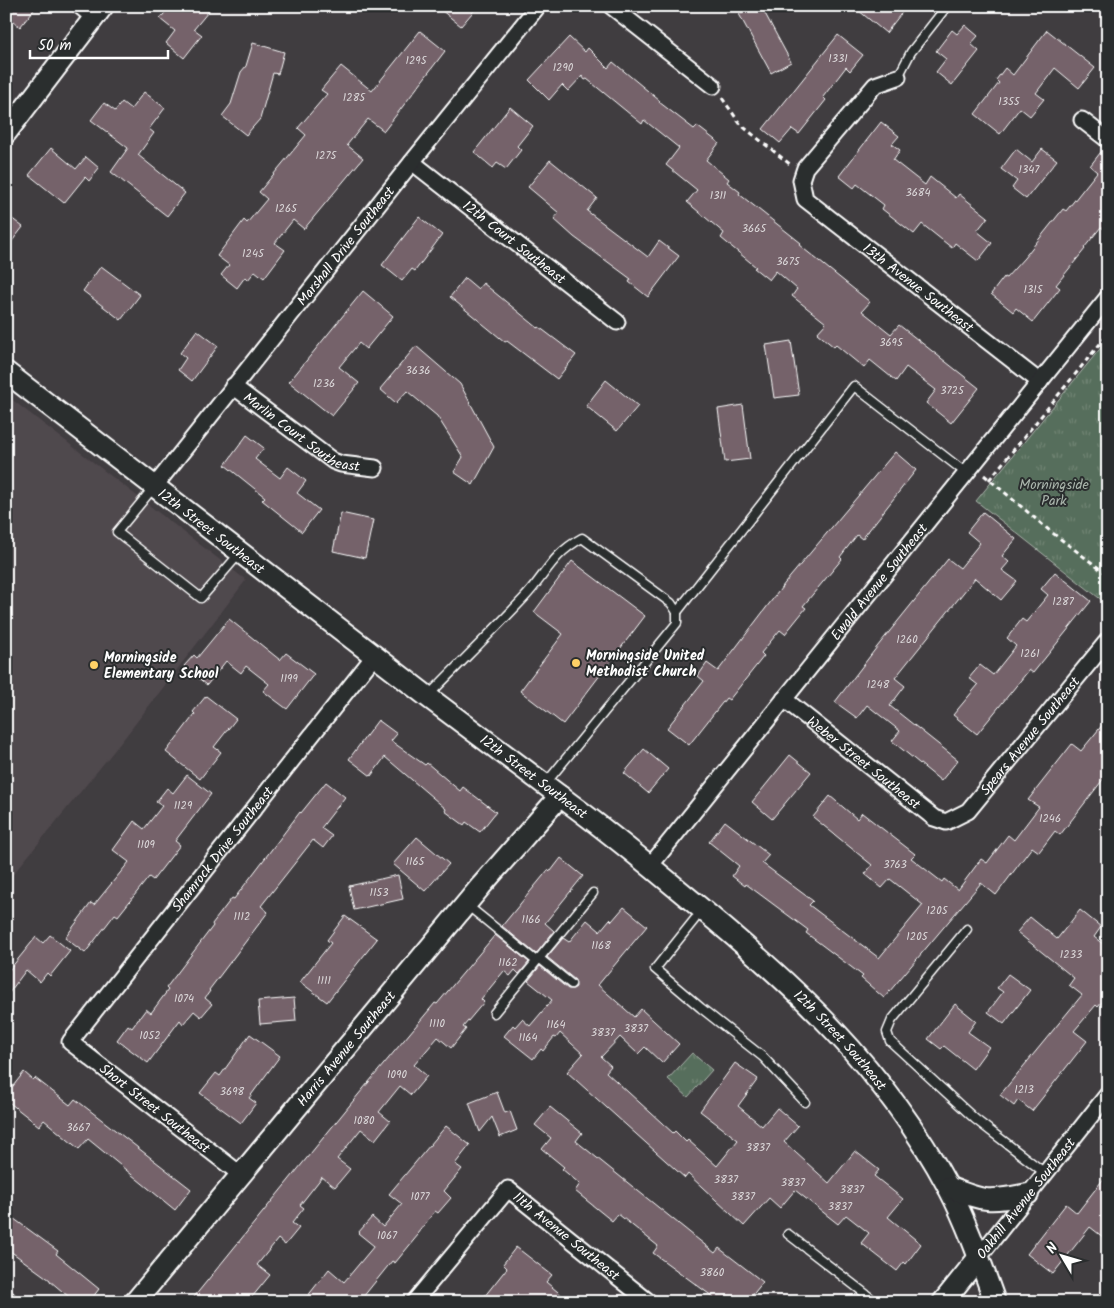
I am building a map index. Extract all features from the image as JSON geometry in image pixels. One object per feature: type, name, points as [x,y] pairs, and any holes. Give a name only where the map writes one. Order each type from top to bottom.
[{"type":"main road","points":[[6,132],[92,10]]},
{"type":"main road","name":"12th Street Southeast","points":[[6,372],[650,866],[742,942],[796,990],[846,1041],[902,1113],[948,1187],[979,1257],[995,1302]]},
{"type":"main road","name":"Harris Avenue Southeast","points":[[135,1302],[466,904],[552,790]]},
{"type":"main road","points":[[948,1187],[975,1198],[989,1200],[1028,1194]]},
{"type":"main road","name":"Oakhill Avenue Southeast","points":[[943,1302],[979,1257]]},
{"type":"street","name":"Marshall Drive Southeast","points":[[154,487],[538,6]]},
{"type":"street","points":[[611,6],[713,86]]},
{"type":"street","points":[[802,182],[805,168],[875,85],[898,77]]},
{"type":"street","points":[[1082,120],[1108,140]]},
{"type":"street","name":"12th Court Southeast","points":[[412,162],[617,322]]},
{"type":"street","name":"13th Avenue Southeast","points":[[802,182],[805,199],[1040,382]]},
{"type":"street","name":"Ewald Avenue Southeast","points":[[650,866],[1108,297]]},
{"type":"street","name":"Marlin Court Southeast","points":[[233,386],[333,461],[341,464],[375,468]]},
{"type":"street","name":"Spears Avenue Southeast","points":[[946,822],[968,811],[1108,640]]},
{"type":"street","name":"Shamrock Drive Southeast","points":[[70,1042],[375,655]]},
{"type":"street","name":"Weber Street Southeast","points":[[784,699],[934,818],[946,822]]},
{"type":"street","name":"Short Street Southeast","points":[[70,1042],[240,1174]]},
{"type":"street","name":"Oakhill Avenue Southeast","points":[[979,1257],[1108,1094]]},
{"type":"street","name":"11th Avenue Southeast","points":[[414,1302],[508,1189],[649,1302]]},
{"type":"street","points":[[6,1298],[10,1302]]},
{"type":"lane","points":[[898,77],[911,52],[946,6]]},
{"type":"lane","points":[[677,612],[854,386],[969,469]]},
{"type":"lane","points":[[154,487],[117,532],[201,598],[241,552]]},
{"type":"lane","points":[[428,696],[526,596],[556,556],[582,538],[671,603],[677,612],[677,623],[552,790]]},
{"type":"lane","points":[[494,1013],[593,893]]},
{"type":"lane","points":[[466,904],[537,960],[571,984]]},
{"type":"lane","points":[[695,919],[655,969],[701,1008],[748,1043],[805,1102]]},
{"type":"lane","points":[[967,929],[892,1020],[887,1032],[890,1041],[975,1119],[1045,1173]]},
{"type":"lane","points":[[788,1234],[876,1302]]},
{"type":"path","points":[[713,86],[741,125],[802,182]]},
{"type":"path","points":[[989,480],[1108,334]]},
{"type":"path","points":[[969,469],[989,480],[1050,531],[1108,575]]},
{"type":"shaded area","name":"Morningside Elementary School","points":[[6,395],[246,580],[122,741],[6,883]]},
{"type":"green space","name":"Morningside Park","points":[[1108,339],[1108,605],[976,501]]},
{"type":"green space","points":[[692,1053],[712,1070],[688,1097],[668,1079]]},
{"type":"building","points":[[6,6],[37,6],[20,27],[6,15]]},
{"type":"building","points":[[170,6],[213,6],[194,29],[202,35],[184,58],[166,43],[175,31],[160,19]]},
{"type":"building","points":[[436,6],[478,6],[461,26]]},
{"type":"building","points":[[753,6],[761,6],[791,62],[771,73],[739,14]]},
{"type":"building","points":[[853,6],[907,6],[886,33]]},
{"type":"building","points":[[965,25],[978,36],[971,44],[979,51],[952,85],[936,72],[946,59],[936,51],[952,30],[957,34]]},
{"type":"building","points":[[1047,30],[1095,68],[1079,88],[1055,68],[1036,93],[1044,99],[1030,116],[1020,108],[1000,134],[975,114],[999,83],[996,80],[1005,68],[1013,75]]},
{"type":"building","points":[[420,31],[445,51],[384,131],[368,119],[347,145],[363,158],[304,229],[293,220],[275,243],[285,250],[264,278],[255,271],[248,280],[245,277],[237,288],[221,275],[229,265],[217,256],[244,220],[247,223],[267,199],[259,192],[306,135],[298,128],[327,94],[321,90],[341,66],[372,91]]},
{"type":"building","points":[[838,35],[863,55],[850,71],[846,67],[823,97],[826,100],[799,134],[792,129],[780,143],[763,129]]},
{"type":"building","points":[[569,37],[585,52],[588,48],[608,68],[613,62],[659,102],[694,129],[697,126],[719,143],[706,160],[729,179],[727,182],[740,192],[739,194],[801,243],[799,245],[870,302],[862,311],[891,334],[899,325],[979,388],[951,423],[926,403],[936,390],[906,367],[896,381],[870,360],[864,368],[836,345],[834,347],[817,333],[826,323],[792,296],[797,289],[776,271],[769,280],[721,238],[724,233],[687,202],[697,190],[666,165],[679,148],[644,120],[642,124],[582,76],[568,91],[562,85],[549,100],[529,80]]},
{"type":"building","points":[[253,43],[284,52],[278,74],[273,73],[260,119],[246,135],[222,116],[231,104]]},
{"type":"building","points":[[144,92],[165,108],[149,129],[154,133],[138,155],[185,193],[167,216],[111,172],[128,148],[91,120],[104,103],[115,111],[122,102],[131,109]]},
{"type":"building","points":[[510,107],[533,126],[517,146],[521,150],[506,169],[497,163],[493,168],[474,152]]},
{"type":"building","points":[[881,122],[899,136],[892,144],[900,150],[893,160],[925,185],[930,177],[956,198],[959,194],[988,217],[977,231],[992,243],[978,261],[955,243],[952,248],[922,224],[914,234],[882,209],[884,205],[857,184],[854,188],[839,176]]},
{"type":"building","points":[[51,148],[76,169],[86,157],[99,168],[89,181],[85,177],[64,203],[29,175]]},
{"type":"building","points":[[1104,148],[1108,149],[1108,232],[1101,227],[1056,285],[1060,288],[1033,322],[1016,308],[1013,312],[991,294],[1004,277],[1006,278],[1024,258],[1063,209],[1066,211],[1097,172],[1090,166]]},
{"type":"building","points":[[1016,149],[1032,162],[1042,149],[1057,160],[1026,199],[1012,188],[1017,181],[1001,169]]},
{"type":"building","points":[[550,160],[597,198],[587,211],[648,257],[659,241],[679,256],[648,297],[629,282],[631,279],[574,237],[554,219],[559,213],[528,187]]},
{"type":"building","points":[[6,214],[23,227],[6,249]]},
{"type":"building","points":[[419,217],[442,235],[415,271],[412,269],[402,281],[382,265]]},
{"type":"building","points":[[101,266],[140,295],[121,320],[83,291]]},
{"type":"building","points":[[465,278],[478,289],[483,283],[538,328],[576,355],[557,379],[507,341],[505,342],[450,297]]},
{"type":"building","points":[[363,291],[393,316],[366,349],[359,343],[339,367],[359,383],[332,416],[289,382]]},
{"type":"building","points":[[197,330],[218,346],[192,381],[178,370],[186,358],[180,353]]},
{"type":"building","points":[[791,341],[799,395],[774,398],[766,345]]},
{"type":"building","points":[[416,346],[460,384],[494,447],[473,485],[454,472],[463,457],[437,416],[407,391],[396,403],[380,389]]},
{"type":"building","points":[[606,380],[638,406],[617,431],[586,406]]},
{"type":"building","points":[[743,405],[750,459],[725,462],[718,409]]},
{"type":"building","points":[[247,435],[264,448],[255,459],[280,478],[288,467],[306,481],[297,493],[319,510],[302,532],[262,500],[265,497],[225,465]]},
{"type":"building","points":[[895,452],[916,470],[862,539],[857,535],[840,557],[842,559],[803,606],[806,608],[785,634],[780,630],[761,653],[764,656],[729,700],[726,698],[689,745],[667,728],[704,681],[698,676],[707,663],[718,671],[785,583]]},
{"type":"building","points":[[983,512],[1016,539],[1002,556],[1009,562],[1002,570],[1017,581],[1001,600],[975,578],[895,678],[905,686],[890,706],[958,760],[941,781],[892,741],[900,731],[867,705],[857,718],[835,702],[948,559],[960,568],[980,543],[967,532]]},
{"type":"building","points":[[341,513],[373,520],[365,558],[333,551]]},
{"type":"building","name":"Morningside United Methodist Church","points":[[572,561],[645,616],[563,724],[520,691],[563,634],[534,612]]},
{"type":"building","points":[[1055,572],[1091,601],[1033,673],[1029,670],[977,734],[953,715],[978,685],[969,678],[980,665],[993,675],[1016,646],[1007,638],[1022,619],[1026,622],[1048,595],[1041,589]]},
{"type":"building","points":[[229,619],[280,660],[286,653],[314,674],[287,709],[263,691],[269,684],[246,666],[241,673],[226,661],[207,685],[184,666],[194,655],[197,658]]},
{"type":"building","points":[[206,696],[236,719],[214,747],[221,752],[200,779],[166,752],[195,714],[193,712]]},
{"type":"building","points":[[1108,718],[1108,773],[1060,835],[1055,831],[1039,852],[1032,847],[996,895],[981,883],[884,998],[861,978],[863,976],[806,933],[808,930],[746,884],[745,886],[732,876],[739,866],[709,842],[725,821],[769,855],[762,863],[813,901],[809,905],[879,958],[923,905],[890,879],[882,888],[865,874],[872,865],[813,817],[830,796],[857,819],[862,813],[915,854],[911,858],[942,882],[944,879],[958,890],[981,859],[987,863],[1008,835],[1014,840],[1039,807],[1028,800],[1072,744],[1081,751]]},
{"type":"building","points":[[378,720],[397,734],[391,741],[425,765],[427,763],[460,791],[463,787],[496,812],[480,832],[466,822],[464,825],[445,811],[446,809],[385,757],[371,776],[349,759]]},
{"type":"building","points":[[644,749],[668,769],[648,793],[624,773]]},
{"type":"building","points":[[790,755],[811,772],[772,819],[752,802]]},
{"type":"building","points":[[187,775],[211,794],[175,841],[180,845],[153,880],[149,877],[118,916],[115,914],[85,953],[65,938],[91,903],[94,905],[129,862],[113,850],[134,821],[144,829],[162,806],[156,802],[167,788],[173,793]]},
{"type":"building","points":[[326,782],[345,797],[321,828],[332,836],[323,848],[313,840],[261,906],[268,912],[209,990],[205,998],[212,1004],[201,1017],[194,1011],[183,1024],[180,1020],[148,1063],[117,1040],[128,1025],[132,1028],[146,1009],[151,1013],[168,990],[166,988],[213,926],[212,924],[232,898],[234,899],[300,812]]},
{"type":"building","points":[[417,837],[449,864],[425,891],[393,864]]},
{"type":"building","points":[[561,858],[583,876],[545,923],[554,931],[536,954],[502,926],[548,870],[551,871]]},
{"type":"building","points":[[398,875],[403,899],[354,910],[349,886]]},
{"type":"building","points":[[624,907],[647,926],[598,985],[634,1017],[641,1009],[679,1044],[662,1063],[645,1047],[638,1054],[620,1037],[601,1057],[611,1066],[606,1072],[673,1133],[675,1131],[686,1142],[688,1140],[717,1166],[738,1140],[700,1111],[735,1063],[758,1079],[738,1106],[762,1126],[777,1108],[798,1126],[784,1142],[829,1183],[855,1151],[879,1170],[874,1176],[903,1199],[888,1217],[921,1244],[906,1264],[904,1262],[897,1271],[861,1243],[869,1233],[846,1215],[838,1224],[795,1190],[780,1208],[769,1198],[744,1226],[688,1174],[685,1178],[567,1072],[583,1054],[560,1033],[556,1038],[554,1037],[543,1051],[541,1049],[533,1059],[504,1036],[513,1025],[515,1027],[522,1019],[530,1026],[552,1000],[528,981],[540,966],[568,989],[576,987],[575,980],[547,957],[563,938],[569,942],[587,920],[600,931]]},
{"type":"building","points":[[1080,910],[1101,927],[1094,937],[1108,948],[1108,995],[1098,1007],[1096,1005],[1074,1031],[1087,1041],[1032,1111],[1018,1100],[1014,1106],[1000,1095],[1082,995],[1069,985],[1074,978],[1017,932],[1030,917],[1057,939]]},
{"type":"building","points":[[345,916],[377,939],[327,1002],[300,982],[331,943],[327,940]]},
{"type":"building","points":[[50,935],[70,951],[50,976],[47,973],[40,982],[26,970],[6,997],[6,974],[36,937],[43,943]]},
{"type":"building","points":[[495,935],[529,962],[519,974],[515,970],[510,976],[504,971],[481,999],[484,1002],[463,1027],[466,1029],[451,1048],[438,1037],[414,1065],[427,1076],[411,1095],[400,1086],[379,1112],[390,1121],[375,1140],[361,1129],[337,1159],[350,1169],[335,1187],[322,1177],[300,1205],[304,1208],[292,1223],[299,1228],[285,1245],[278,1239],[257,1265],[270,1275],[248,1302],[190,1302],[358,1095]]},
{"type":"building","points":[[1008,974],[1030,990],[1004,1024],[988,1012],[1003,992],[997,988]]},
{"type":"building","points":[[294,998],[296,1021],[260,1024],[258,1001]]},
{"type":"building","points":[[955,1004],[976,1021],[968,1032],[989,1047],[973,1069],[944,1046],[941,1049],[928,1039]]},
{"type":"building","points":[[250,1034],[280,1056],[249,1098],[256,1103],[241,1123],[200,1093],[216,1073],[220,1076]]},
{"type":"building","points":[[24,1072],[33,1080],[35,1078],[70,1105],[75,1099],[191,1189],[175,1210],[88,1139],[79,1149],[44,1120],[39,1126],[6,1100],[6,1095]]},
{"type":"building","points":[[497,1092],[505,1113],[510,1111],[517,1130],[500,1137],[492,1117],[480,1132],[469,1103]]},
{"type":"building","points":[[550,1107],[582,1133],[576,1141],[715,1253],[719,1248],[763,1282],[747,1302],[720,1302],[653,1253],[658,1246],[618,1214],[612,1221],[575,1191],[580,1184],[562,1169],[564,1167],[542,1149],[551,1138],[535,1125]]},
{"type":"building","points":[[446,1126],[470,1145],[455,1164],[462,1169],[444,1191],[451,1198],[438,1213],[435,1211],[395,1263],[392,1261],[359,1302],[303,1302],[329,1269],[344,1282],[374,1246],[358,1233],[372,1217],[383,1227],[402,1204],[389,1194]]},
{"type":"building","points":[[1108,1173],[1108,1241],[1090,1227],[1053,1274],[1027,1254],[1066,1204],[1077,1213]]},
{"type":"building","points":[[6,1213],[58,1251],[56,1254],[99,1289],[89,1302],[75,1302],[50,1280],[6,1248]]},
{"type":"building","points":[[516,1247],[552,1275],[546,1282],[570,1302],[480,1302],[507,1268],[503,1264]]},
{"type":"place","name":"Morningside United Methodist Church","points":[[576,663]]},
{"type":"place","name":"Morningside Elementary School","points":[[94,665]]}]
